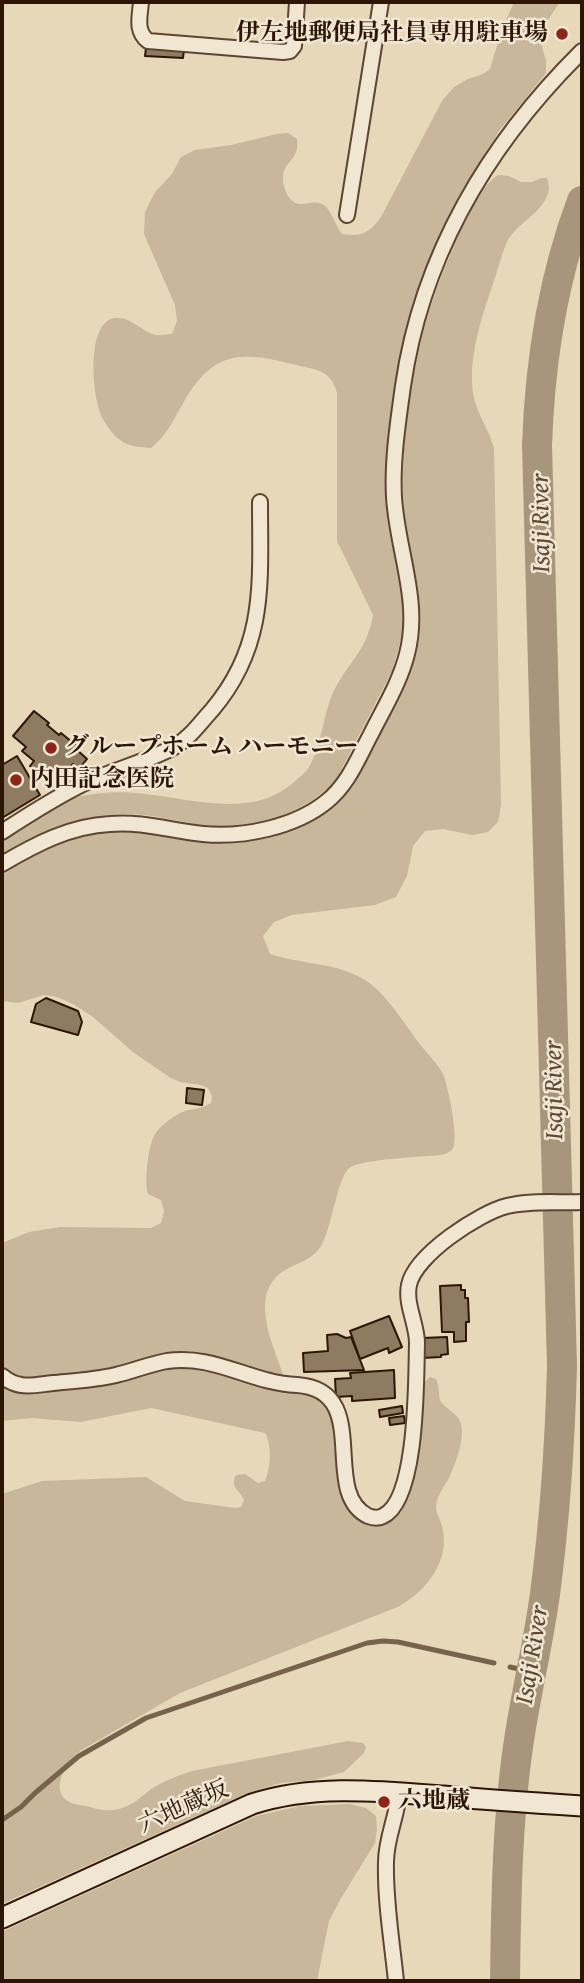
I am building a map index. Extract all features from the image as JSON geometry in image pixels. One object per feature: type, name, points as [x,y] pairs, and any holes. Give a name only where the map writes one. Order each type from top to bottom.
[{"type":"street","points":[[141,2],[139,31],[148,41],[283,52],[294,46],[297,2]]},
{"type":"street","points":[[347,215],[381,2]]},
{"type":"street","points":[[2,864],[59,834],[107,824],[141,823],[203,834],[245,833],[270,828],[326,803],[344,783],[400,675],[411,632],[410,589],[394,497],[394,466],[403,383],[421,308],[449,236],[485,168],[531,105],[582,51]]},
{"type":"street","points":[[2,832],[84,784],[175,746],[194,731],[222,698],[244,659],[257,616],[260,594],[260,502]]},
{"type":"street","points":[[2,1376],[24,1386],[104,1378],[164,1362],[192,1360],[219,1364],[277,1384],[318,1389],[335,1408],[351,1499],[365,1515],[374,1518],[383,1516],[391,1510],[403,1486],[413,1441],[417,1335],[408,1296],[411,1278],[430,1255],[461,1229],[496,1209],[523,1204],[582,1202]]},
{"type":"street","name":"六地蔵坂","points":[[2,1918],[267,1799],[307,1793],[399,1793],[582,1806]]},
{"type":"street","points":[[396,1981],[386,1861],[399,1793]]},
{"type":"shaded area","points":[[514,2],[560,2],[539,36],[546,61],[546,73],[500,130],[458,197],[441,232],[413,305],[395,382],[385,497],[401,590],[403,632],[392,671],[337,778],[310,802],[293,811],[257,823],[219,826],[142,815],[105,815],[59,826],[2,854],[2,841],[52,809],[81,796],[129,792],[222,804],[241,803],[278,793],[309,767],[332,695],[361,649],[373,615],[337,541],[337,393],[334,385],[327,375],[310,368],[259,357],[230,359],[205,373],[169,428],[151,448],[135,446],[115,436],[99,410],[94,381],[98,336],[103,325],[117,318],[156,335],[172,334],[177,321],[175,305],[144,234],[145,212],[155,192],[172,174],[181,157],[195,150],[288,133],[297,139],[294,157],[283,173],[284,186],[289,197],[299,204],[315,203],[325,206],[342,234],[364,233],[381,217],[442,101],[454,87],[490,69],[501,32]]},
{"type":"shaded area","points":[[498,175],[509,176],[521,182],[547,178],[549,188],[542,205],[507,242],[481,320],[473,364],[473,393],[494,448],[501,805],[498,822],[488,832],[472,835],[443,829],[425,831],[413,846],[407,876],[396,897],[375,905],[292,915],[274,922],[263,936],[270,954],[333,967],[357,976],[376,988],[439,1067],[445,1080],[454,1123],[452,1150],[440,1155],[378,1160],[349,1168],[340,1185],[327,1233],[319,1249],[311,1257],[282,1272],[272,1282],[265,1308],[266,1322],[284,1377],[315,1393],[331,1410],[353,1511],[395,1513],[423,1384],[430,1377],[436,1379],[440,1400],[457,1417],[462,1430],[457,1457],[436,1505],[444,1539],[440,1562],[428,1583],[400,1606],[180,1693],[80,1751],[63,1774],[60,1787],[65,1799],[72,1803],[115,1810],[124,1808],[151,1789],[192,1771],[348,1741],[363,1743],[366,1747],[364,1753],[344,1772],[314,1780],[281,1783],[248,1793],[2,1904],[2,1494],[42,1481],[146,1477],[185,1501],[235,1508],[241,1507],[244,1500],[234,1486],[236,1475],[245,1474],[258,1483],[265,1481],[270,1457],[265,1433],[151,1408],[81,1422],[32,1418],[2,1421],[2,1243],[29,1232],[60,1227],[151,1228],[161,1223],[164,1211],[161,1200],[148,1194],[146,1181],[153,1139],[169,1120],[184,1111],[211,1103],[212,1096],[208,1088],[171,1078],[134,1053],[93,1017],[73,1004],[44,995],[18,1003],[2,1001],[2,875],[53,847],[94,834],[133,832],[219,843],[271,837],[320,817],[349,790],[402,692],[418,643],[419,593],[405,522],[403,463],[409,402],[421,342],[439,283],[464,222],[482,191]]},
{"type":"shaded area","points":[[350,1804],[366,1808],[376,1816],[375,1843],[329,1921],[317,1981],[2,1981],[2,1932],[256,1816],[300,1806]]},
{"type":"building","points":[[146,48],[184,50],[183,58],[145,56]]},
{"type":"building","name":"グループホーム ハーモニー","points":[[34,711],[59,735],[61,733],[78,747],[76,749],[87,759],[79,769],[73,764],[56,784],[51,779],[49,782],[30,766],[34,761],[22,751],[26,747],[13,736]]},
{"type":"building","name":"内田記念医院","points":[[17,756],[40,795],[2,818],[2,765]]},
{"type":"building","points":[[46,998],[78,1011],[82,1022],[78,1035],[31,1022],[36,1004]]},
{"type":"building","points":[[187,1088],[204,1090],[202,1105],[186,1103]]},
{"type":"building","points":[[461,1285],[461,1290],[465,1290],[465,1298],[468,1298],[469,1322],[466,1322],[466,1341],[454,1342],[454,1332],[442,1332],[440,1286]]},
{"type":"building","points":[[389,1316],[402,1347],[389,1353],[388,1348],[360,1359],[350,1331]]},
{"type":"building","points":[[327,1335],[351,1337],[364,1370],[304,1372],[303,1353],[328,1351]]},
{"type":"building","points":[[447,1337],[448,1354],[422,1358],[422,1338]]},
{"type":"building","points":[[394,1370],[395,1398],[352,1401],[352,1396],[336,1397],[335,1379],[351,1378],[350,1373]]},
{"type":"building","points":[[402,1406],[403,1413],[380,1417],[379,1410]]},
{"type":"building","points":[[404,1416],[405,1423],[390,1425],[389,1418]]},
{"type":"waterway","name":"Isaji River","points":[[505,1981],[511,1805],[521,1728],[549,1566],[557,1480],[562,1366],[537,445],[549,321],[563,261],[582,201]]},
{"type":"waterway","points":[[2,1820],[21,1807],[79,1756],[146,1718],[367,1643],[398,1642],[494,1663]]},
{"type":"waterway","points":[[510,1667],[532,1672]]},
{"type":"place","name":"伊左地郵便局社員専用駐車場","points":[[562,34]]},
{"type":"place","name":"グループホーム ハーモニー","points":[[51,748]]},
{"type":"place","name":"内田記念医院","points":[[16,780]]},
{"type":"place","name":"六地蔵","points":[[384,1802]]}]
